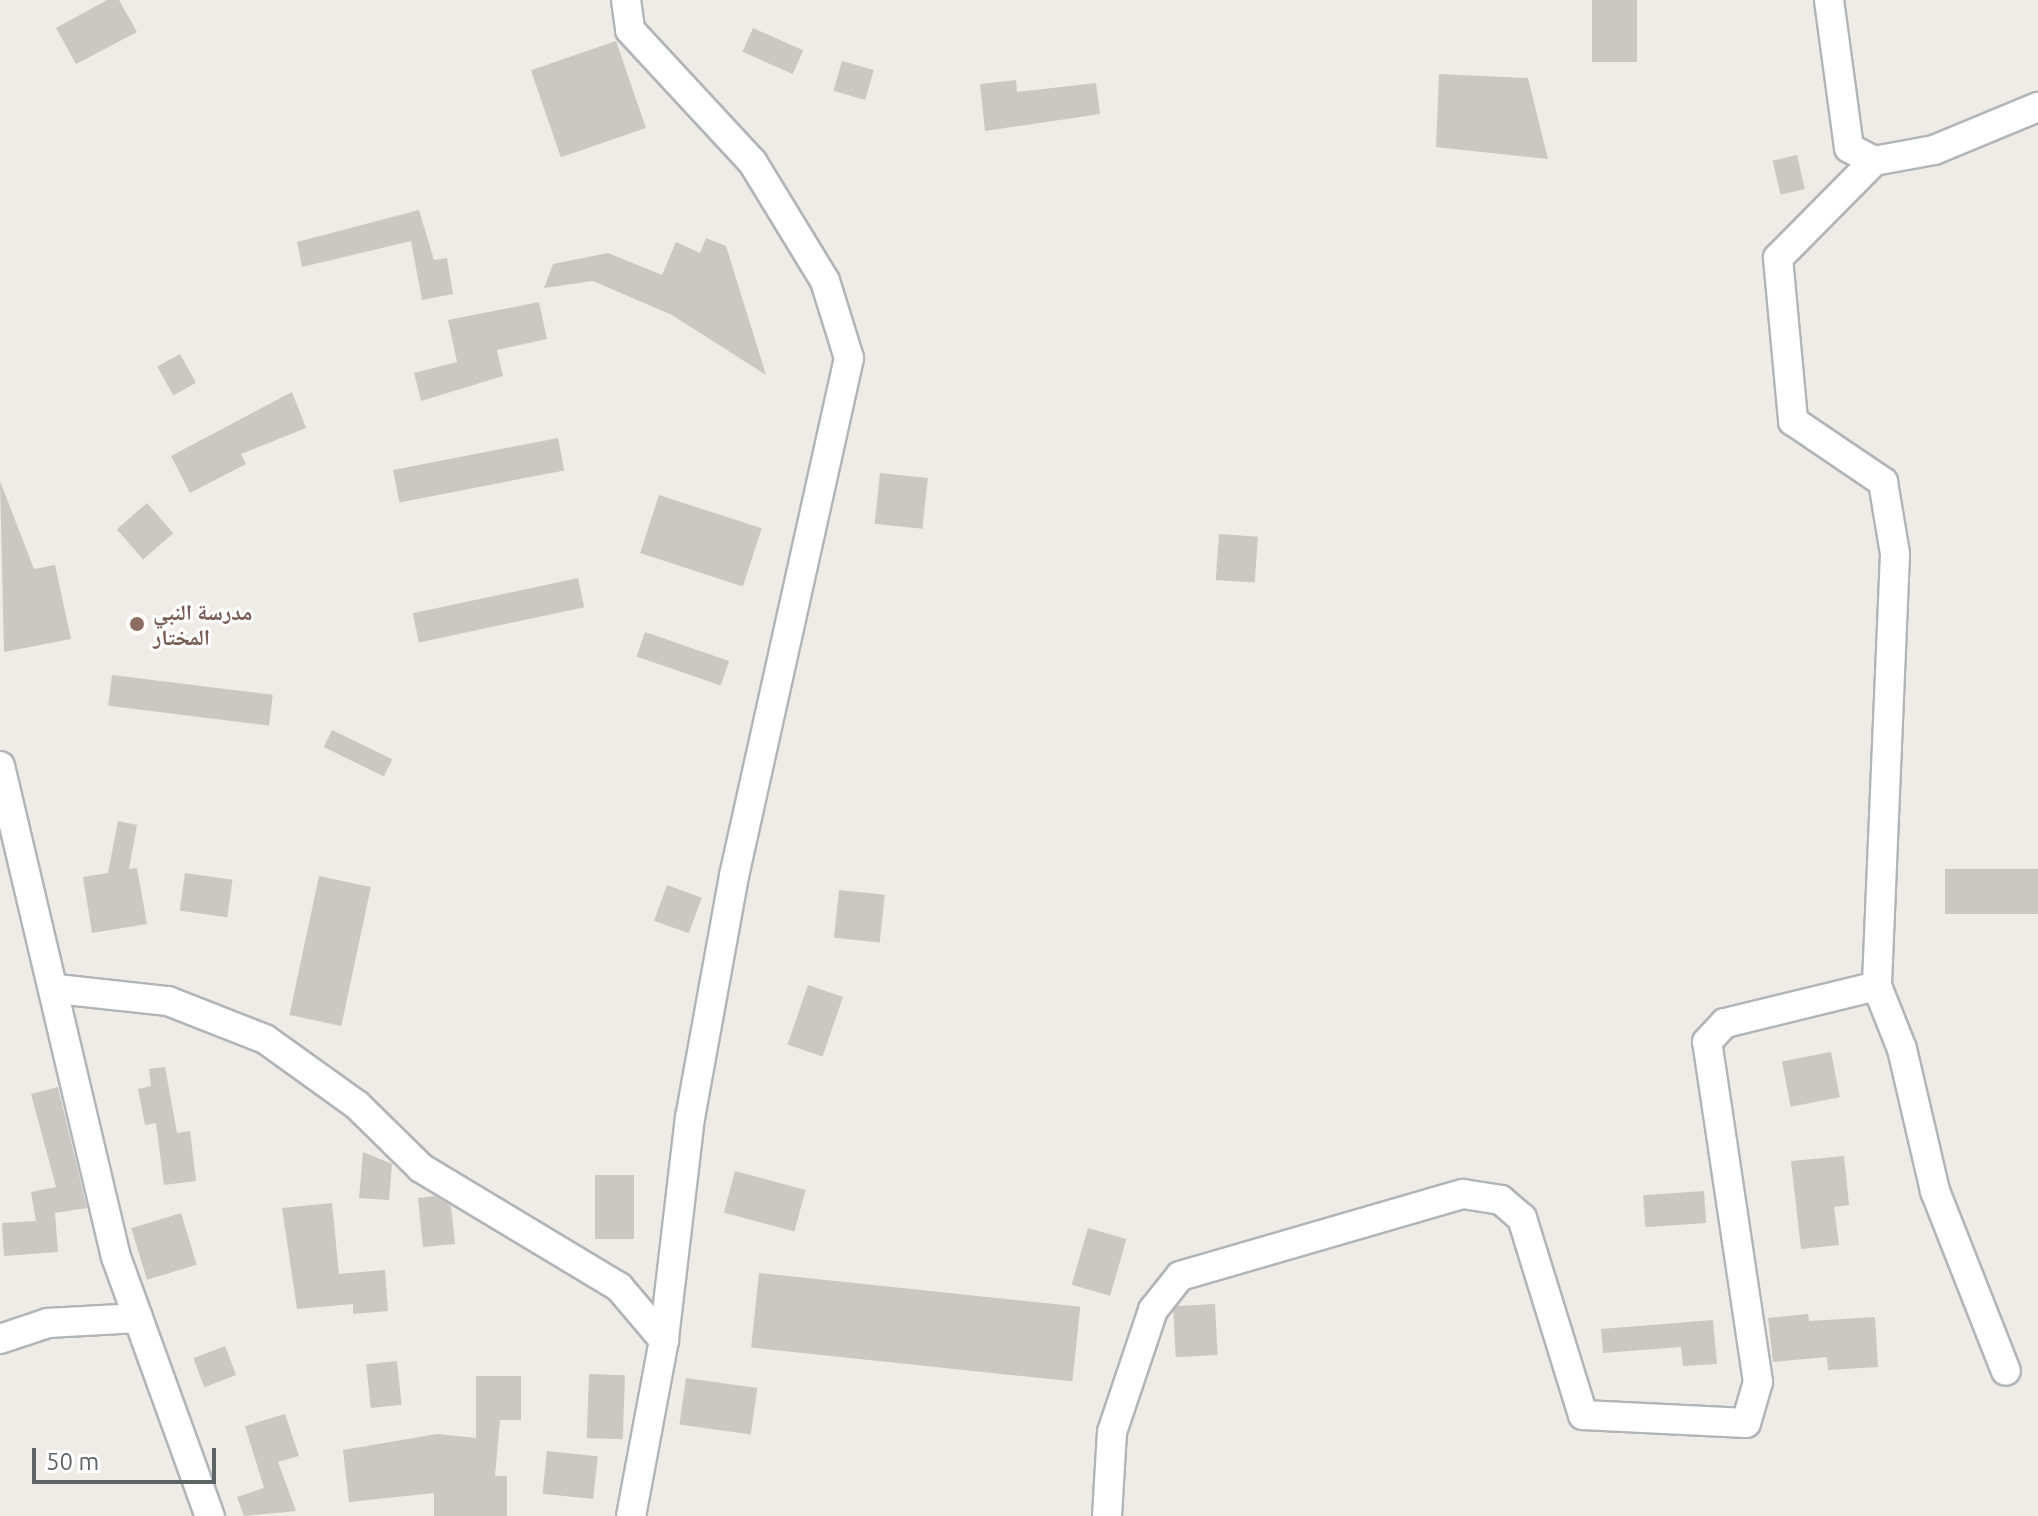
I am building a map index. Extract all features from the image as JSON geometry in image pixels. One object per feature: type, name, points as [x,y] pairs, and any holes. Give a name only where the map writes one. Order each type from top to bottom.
[{"type":"street","points":[[626,0],[630,30],[753,163],[825,281],[849,358],[734,876],[690,1117],[664,1340],[631,1516]]},
{"type":"street","points":[[1829,0],[1843,124],[1849,148],[1874,161]]},
{"type":"street","points":[[2006,1371],[1935,1191],[1902,1049],[1877,986],[1895,554],[1883,482],[1793,421],[1778,258],[1874,161],[1934,150],[2038,107]]},
{"type":"street","points":[[0,766],[57,989],[116,1257],[210,1516]]},
{"type":"street","points":[[1107,1516],[1112,1432],[1153,1310],[1180,1276],[1463,1194],[1501,1200],[1522,1218],[1583,1415],[1746,1423],[1758,1382],[1707,1042],[1725,1023],[1877,986]]},
{"type":"street","points":[[57,989],[168,1001],[265,1039],[357,1105],[421,1168],[619,1287],[664,1340]]},
{"type":"street","points":[[0,1339],[48,1323],[138,1318]]},
{"type":"building","points":[[107,0],[119,0],[137,32],[76,64],[56,28]]},
{"type":"building","points":[[1592,0],[1637,0],[1637,62],[1592,62]]},
{"type":"building","points":[[753,28],[803,50],[793,74],[742,52]]},
{"type":"building","points":[[616,41],[646,128],[561,157],[531,70]]},
{"type":"building","points":[[842,61],[874,70],[865,100],[833,91]]},
{"type":"building","points":[[1439,74],[1528,78],[1548,159],[1436,147]]},
{"type":"building","points":[[1016,80],[1017,92],[1096,83],[1100,114],[985,131],[980,84]]},
{"type":"building","points":[[1797,155],[1805,189],[1781,195],[1773,161]]},
{"type":"building","points":[[419,210],[434,260],[447,258],[453,294],[422,300],[411,241],[302,267],[297,242]]},
{"type":"building","points":[[706,238],[726,246],[766,375],[672,315],[593,281],[544,288],[553,264],[608,253],[662,275],[676,242],[700,253]]},
{"type":"building","points":[[539,302],[547,339],[497,350],[503,376],[421,401],[414,373],[457,362],[448,320]]},
{"type":"building","points":[[180,354],[196,383],[173,395],[157,367]]},
{"type":"building","points":[[292,392],[306,428],[241,454],[246,464],[190,493],[171,456]]},
{"type":"building","points":[[558,438],[564,470],[399,502],[393,470]]},
{"type":"building","points":[[880,473],[928,478],[922,529],[875,524]]},
{"type":"building","points":[[0,481],[34,569],[55,565],[71,639],[4,652]]},
{"type":"building","points":[[659,495],[762,528],[743,586],[640,553]]},
{"type":"building","points":[[147,503],[173,533],[143,559],[117,529]]},
{"type":"building","points":[[1219,534],[1258,537],[1255,583],[1216,580]]},
{"type":"building","points":[[578,578],[584,607],[419,642],[413,613]]},
{"type":"building","points":[[645,632],[729,661],[721,686],[637,657]]},
{"type":"building","points":[[112,675],[273,695],[269,726],[108,706]]},
{"type":"building","points":[[332,730],[392,759],[384,776],[324,747]]},
{"type":"building","points":[[118,821],[137,825],[129,869],[137,868],[147,924],[92,933],[83,877],[108,873]]},
{"type":"building","points":[[1945,869],[2038,869],[2038,914],[1945,914]]},
{"type":"building","points":[[185,873],[233,880],[227,917],[180,911]]},
{"type":"building","points":[[319,876],[371,887],[341,1026],[289,1015]]},
{"type":"building","points":[[667,885],[702,898],[689,933],[654,921]]},
{"type":"building","points":[[839,890],[885,895],[880,943],[834,938]]},
{"type":"building","points":[[808,985],[843,997],[822,1057],[787,1045]]},
{"type":"building","points":[[1831,1052],[1840,1097],[1791,1107],[1782,1062]]},
{"type":"building","points":[[165,1067],[177,1133],[190,1131],[196,1181],[164,1185],[156,1123],[145,1125],[138,1089],[151,1086],[149,1069]]},
{"type":"building","points":[[58,1087],[87,1208],[55,1213],[58,1252],[4,1256],[2,1223],[36,1221],[31,1192],[56,1187],[31,1094]]},
{"type":"building","points":[[363,1152],[392,1164],[389,1200],[359,1198]]},
{"type":"building","points":[[1844,1156],[1849,1205],[1834,1207],[1839,1245],[1801,1249],[1791,1161]]},
{"type":"building","points":[[735,1171],[806,1190],[794,1231],[724,1213]]},
{"type":"building","points":[[595,1175],[634,1175],[634,1239],[595,1239]]},
{"type":"building","points":[[1704,1191],[1706,1223],[1645,1227],[1643,1195]]},
{"type":"building","points":[[435,1196],[451,1206],[455,1244],[423,1247],[418,1198]]},
{"type":"building","points":[[332,1203],[339,1274],[385,1270],[388,1311],[353,1314],[353,1304],[297,1309],[282,1208]]},
{"type":"building","points":[[181,1213],[197,1265],[147,1280],[131,1228]]},
{"type":"building","points":[[1088,1228],[1126,1239],[1110,1296],[1072,1285]]},
{"type":"building","points":[[759,1273],[1080,1307],[1072,1381],[751,1348]]},
{"type":"building","points":[[1215,1304],[1218,1355],[1176,1357],[1173,1306]]},
{"type":"building","points":[[1808,1314],[1809,1321],[1875,1317],[1878,1367],[1828,1370],[1827,1357],[1773,1362],[1768,1318]]},
{"type":"building","points":[[1713,1320],[1717,1364],[1683,1366],[1681,1347],[1603,1353],[1601,1329]]},
{"type":"building","points":[[225,1346],[236,1375],[204,1387],[193,1358]]},
{"type":"building","points":[[397,1361],[402,1405],[371,1408],[366,1364]]},
{"type":"building","points":[[589,1374],[625,1375],[623,1439],[587,1438]]},
{"type":"building","points":[[476,1376],[521,1376],[521,1420],[500,1420],[495,1476],[507,1476],[507,1516],[434,1516],[434,1493],[349,1502],[343,1450],[437,1434],[476,1438]]},
{"type":"building","points":[[686,1378],[757,1388],[751,1435],[679,1425]]},
{"type":"building","points":[[285,1414],[299,1456],[278,1462],[296,1511],[244,1516],[237,1497],[264,1488],[245,1426]]},
{"type":"building","points":[[547,1451],[598,1456],[593,1499],[543,1494]]},
{"type":"place","name":"مدرسة النبي المختار","points":[[137,624]]}]
